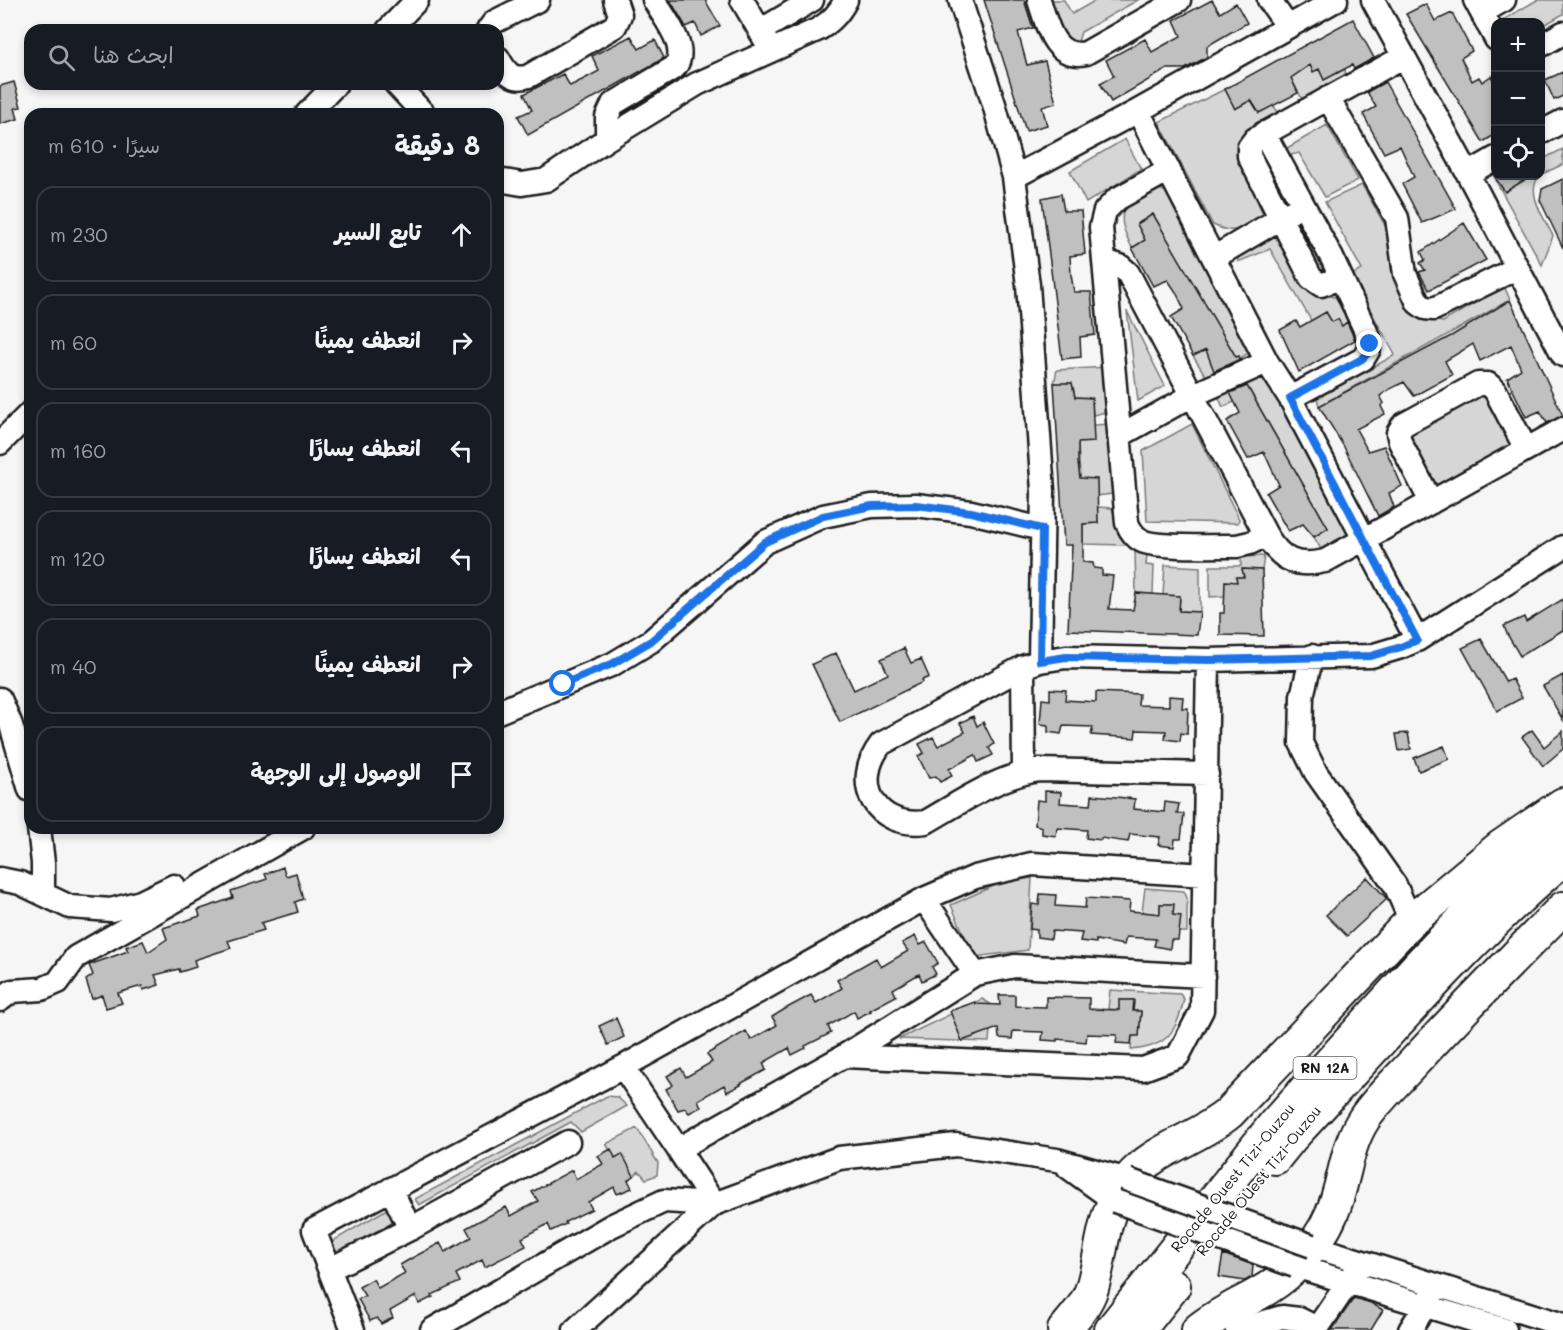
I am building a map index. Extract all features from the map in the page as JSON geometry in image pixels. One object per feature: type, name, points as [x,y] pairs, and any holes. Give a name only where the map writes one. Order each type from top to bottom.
[{"type":"highway","points":[[1065,1330],[1083,1305],[1092,1287],[1104,1227],[1121,1191],[1152,1159],[1210,1127],[1228,1113],[1411,921],[1500,847],[1563,804]]},
{"type":"highway","name":"Rocade Ouest Tizi-Ouzou","points":[[1111,1330],[1276,1122],[1422,961],[1479,903],[1563,827]]},
{"type":"highway","name":"Rocade OUest Tizi-Ouzou","points":[[1139,1330],[1292,1137],[1458,960],[1563,859]]},
{"type":"highway","points":[[1198,1330],[1266,1291],[1304,1256],[1333,1212],[1351,1146],[1372,1107],[1563,908]]},
{"type":"street","points":[[394,24],[417,0]]},
{"type":"street","points":[[492,24],[538,0]]},
{"type":"street","points":[[504,69],[510,75],[520,78],[530,76],[615,26],[620,15],[615,0]]},
{"type":"street","points":[[607,140],[607,117],[613,105],[675,67],[680,57],[678,43],[654,0]]},
{"type":"street","points":[[742,0],[771,51]]},
{"type":"street","points":[[760,31],[812,0]]},
{"type":"street","points":[[504,181],[522,184],[546,180],[697,84],[819,29],[831,21],[846,0]]},
{"type":"street","points":[[960,0],[994,104],[1014,177],[1028,285],[1035,364],[1043,491],[1042,529],[1024,772]]},
{"type":"street","points":[[1039,0],[1054,41],[1063,50],[1080,54],[1086,53],[1179,0]]},
{"type":"street","points":[[1269,0],[1288,27]]},
{"type":"street","points":[[1014,177],[1138,111],[1336,0]]},
{"type":"street","points":[[1373,0],[1563,355]]},
{"type":"street","points":[[1491,30],[1478,6],[1504,0]]},
{"type":"street","points":[[1545,43],[1563,33]]},
{"type":"street","points":[[1340,278],[1325,284],[1313,281],[1279,219],[1249,156],[1252,142],[1264,133],[1403,57]]},
{"type":"street","points":[[313,108],[330,90]]},
{"type":"street","points":[[402,90],[418,108]]},
{"type":"street","points":[[1328,98],[1398,218],[1407,279],[1421,306],[1434,309],[1516,268]]},
{"type":"street","points":[[1138,111],[1268,362],[1290,398],[1417,640]]},
{"type":"street","points":[[1545,130],[1563,121]]},
{"type":"street","points":[[1264,133],[1332,258],[1369,338],[1369,349],[1362,359],[1290,398]]},
{"type":"street","points":[[1468,174],[1491,161]]},
{"type":"street","points":[[1169,170],[1117,199],[1105,211],[1101,227],[1125,516],[1130,530],[1141,541],[1156,544],[1237,546],[1250,543],[1266,535]]},
{"type":"street","points":[[1215,257],[1302,206]]},
{"type":"street","points":[[1104,261],[1120,266],[1128,273],[1266,535],[1278,552],[1286,558],[1305,564],[1325,561],[1563,429]]},
{"type":"street","points":[[1119,436],[1191,396],[1268,362]]},
{"type":"street","points":[[1431,502],[1400,442],[1398,433],[1403,425],[1483,383],[1492,386],[1526,449]]},
{"type":"street","points":[[0,443],[24,420]]},
{"type":"street","points":[[504,709],[612,664],[651,641],[765,542],[823,516],[872,506],[916,505],[971,512],[1042,529]]},
{"type":"street","points":[[1208,774],[1039,770],[1024,772],[1001,781],[926,822],[912,824],[899,822],[882,811],[870,795],[867,782],[870,762],[881,744],[1032,664],[1066,657],[1209,660],[1371,656],[1417,640],[1563,547]]},
{"type":"street","points":[[1312,656],[1302,696],[1301,743],[1316,773],[1395,885],[1411,921]]},
{"type":"street","points":[[844,1056],[1143,1069],[1178,1056],[1202,1010],[1209,660]]},
{"type":"street","points":[[0,699],[14,724],[24,765]]},
{"type":"street","points":[[40,834],[44,863],[44,893]]},
{"type":"street","points":[[0,879],[20,883],[70,907],[111,910],[141,902],[248,850],[289,834]]},
{"type":"street","points":[[0,1000],[12,991],[42,989],[58,982],[76,957],[293,834]]},
{"type":"street","points":[[353,1330],[314,1230],[623,1067],[924,899],[975,877],[1032,864],[1205,874]]},
{"type":"street","points":[[924,899],[975,974]]},
{"type":"street","points":[[678,1149],[844,1056],[975,974],[1015,966],[1203,976]]},
{"type":"street","points":[[623,1067],[714,1204]]},
{"type":"street","points":[[330,1269],[410,1229],[568,1142]]},
{"type":"street","points":[[575,1330],[714,1204],[839,1158],[956,1145],[1057,1160],[1121,1191],[1304,1256],[1348,1283],[1504,1330]]},
{"type":"street","points":[[391,1189],[410,1229]]},
{"type":"street","points":[[432,1330],[611,1226],[664,1201],[714,1204]]},
{"type":"street","points":[[1304,1256],[1361,1262],[1563,1325]]},
{"type":"street","points":[[1237,1330],[1282,1317],[1299,1319],[1316,1329],[1361,1262]]},
{"type":"street","points":[[1410,1330],[1438,1286]]},
{"type":"shaded area","points":[[1048,0],[1064,0],[1072,14],[1096,0],[1138,0],[1081,32],[1077,45],[1063,44]]},
{"type":"shaded area","points":[[1537,0],[1563,0],[1563,14],[1545,25],[1545,18],[1506,18]]},
{"type":"shaded area","points":[[1310,65],[1319,69],[1324,80],[1345,69],[1346,78],[1303,101],[1290,76]]},
{"type":"shaded area","points":[[1225,89],[1235,109],[1251,100],[1259,113],[1273,105],[1280,115],[1253,129],[1240,141],[1236,154],[1264,216],[1245,227],[1234,230],[1213,225],[1159,122]]},
{"type":"shaded area","points":[[1327,125],[1358,180],[1325,197],[1299,153],[1287,156],[1287,148]]},
{"type":"shaded area","points":[[1125,139],[1141,169],[1086,203],[1070,171]]},
{"type":"shaded area","points":[[1563,149],[1563,164],[1545,173],[1545,158]]},
{"type":"shaded area","points":[[1537,180],[1534,189],[1535,197],[1553,236],[1542,265],[1496,181]]},
{"type":"shaded area","points":[[1362,185],[1391,236],[1391,268],[1419,318],[1443,322],[1504,286],[1510,300],[1319,406],[1317,398],[1395,355],[1351,275],[1362,270],[1325,202]]},
{"type":"shaded area","points":[[1154,188],[1172,193],[1252,351],[1207,378],[1193,356],[1208,349],[1153,214],[1137,224],[1145,240],[1132,248],[1124,230],[1122,219],[1127,200]]},
{"type":"shaded area","points":[[1281,234],[1324,294],[1341,299],[1349,321],[1342,326],[1332,322],[1326,312],[1316,329],[1270,249],[1238,262],[1238,256],[1269,236]]},
{"type":"shaded area","points":[[1127,311],[1165,386],[1138,401]]},
{"type":"shaded area","points":[[1107,367],[1110,411],[1093,415],[1092,398],[1075,397],[1072,383],[1054,383],[1057,370]]},
{"type":"shaded area","points":[[1256,374],[1264,375],[1351,528],[1347,539],[1322,551],[1314,537],[1328,528],[1248,387],[1232,396],[1234,402],[1223,407],[1218,396]]},
{"type":"shaded area","points":[[1485,392],[1511,446],[1434,487],[1409,434]]},
{"type":"shaded area","points":[[1110,424],[1112,494],[1097,496],[1080,478],[1078,443],[1093,425]]},
{"type":"shaded area","points":[[1192,424],[1239,519],[1238,523],[1147,521],[1143,451]]},
{"type":"shaded area","points":[[1097,507],[1112,508],[1126,545],[1083,544],[1083,524],[1098,523]]},
{"type":"shaded area","points":[[1135,549],[1147,554],[1146,565],[1154,566],[1153,594],[1136,593]]},
{"type":"shaded area","points":[[1264,556],[1262,570],[1243,569],[1244,577],[1237,577],[1237,582],[1225,581],[1225,596],[1210,597],[1210,566],[1241,566],[1241,557]]},
{"type":"shaded area","points":[[1165,565],[1200,567],[1200,612],[1179,611],[1180,596],[1163,595]]},
{"type":"shaded area","points":[[1032,878],[1028,950],[974,957],[951,905],[1000,883]]},
{"type":"shaded area","points":[[1145,888],[1184,891],[1187,898],[1187,932],[1179,932],[1172,904],[1160,904],[1160,914],[1142,912]]},
{"type":"shaded area","points":[[1110,990],[1180,994],[1184,999],[1174,1029],[1162,1041],[1131,1050],[1132,1036],[1139,1035],[1141,1012],[1133,1011],[1134,1000],[1120,1000],[1119,1010],[1108,1009]]},
{"type":"shaded area","points":[[982,999],[992,1005],[989,1042],[899,1039]]},
{"type":"shaded area","points":[[607,1096],[617,1097],[627,1106],[581,1132],[571,1122],[419,1205],[415,1199]]},
{"type":"shaded area","points":[[637,1128],[658,1163],[657,1175],[646,1179],[639,1171],[634,1176],[622,1155],[615,1158],[606,1144]]},
{"type":"shaded area","points":[[387,1209],[394,1215],[395,1221],[338,1252],[330,1247],[333,1241]]},
{"type":"building","points":[[670,0],[705,0],[720,26],[701,36],[695,23],[686,27]]},
{"type":"building","points":[[984,0],[1024,0],[1033,28],[1018,32],[1027,65],[1045,61],[1056,103],[1042,107],[1047,125],[1026,131]]},
{"type":"building","points":[[1212,0],[1220,13],[1236,3],[1247,23],[1207,46],[1207,57],[1185,69],[1167,69],[1111,102],[1100,83],[1114,76],[1106,60],[1145,39],[1152,52],[1181,36],[1174,20]]},
{"type":"building","points":[[1426,4],[1435,21],[1452,13],[1472,51],[1461,58],[1472,81],[1479,77],[1482,82],[1491,76],[1491,137],[1483,142],[1406,14]]},
{"type":"building","points":[[1353,19],[1374,58],[1354,69],[1352,65],[1324,80],[1319,69],[1313,72],[1310,65],[1291,78],[1298,93],[1259,113],[1251,100],[1235,109],[1225,89]]},
{"type":"building","points":[[631,36],[639,49],[655,40],[664,58],[528,135],[518,116],[532,110],[524,94],[563,74],[570,86],[599,71],[592,56]]},
{"type":"building","points":[[1563,72],[1563,96],[1554,100],[1545,80]]},
{"type":"building","points":[[14,82],[21,107],[15,108],[18,119],[0,124],[0,86]]},
{"type":"building","points":[[1385,82],[1456,209],[1422,223],[1402,184],[1414,177],[1400,146],[1384,153],[1363,114],[1376,107],[1367,92]]},
{"type":"building","points":[[1563,179],[1563,248],[1540,200],[1542,189]]},
{"type":"building","points":[[1497,180],[1524,180],[1505,192]]},
{"type":"building","points":[[1061,194],[1064,211],[1081,211],[1085,254],[1070,256],[1071,275],[1074,292],[1091,292],[1095,335],[1080,337],[1081,357],[1062,359],[1042,198]]},
{"type":"building","points":[[1153,214],[1236,357],[1239,356],[1240,359],[1214,371],[1206,350],[1193,356],[1171,317],[1184,309],[1176,292],[1168,280],[1153,286],[1132,248],[1145,240],[1137,224]]},
{"type":"building","points":[[1464,223],[1486,260],[1429,290],[1419,272],[1425,270],[1420,263],[1425,260],[1421,252]]},
{"type":"building","points":[[1510,300],[1563,416],[1547,423],[1540,411],[1526,417],[1507,378],[1521,369],[1511,345],[1480,361],[1473,344],[1445,361],[1452,375],[1414,396],[1404,382],[1390,389],[1380,396],[1384,403],[1381,406],[1385,414],[1356,429],[1368,451],[1384,446],[1402,486],[1389,493],[1394,507],[1378,516],[1343,445],[1319,406],[1453,335]]},
{"type":"building","points":[[1326,312],[1332,322],[1338,319],[1342,326],[1347,322],[1355,340],[1299,372],[1280,330],[1296,321],[1300,327]]},
{"type":"building","points":[[1054,383],[1072,383],[1075,397],[1092,398],[1094,442],[1078,443],[1078,463],[1080,478],[1097,479],[1098,523],[1083,524],[1083,562],[1093,563],[1094,568],[1102,569],[1102,575],[1113,576],[1109,609],[1133,610],[1136,593],[1180,596],[1179,611],[1200,612],[1197,635],[1068,630],[1072,545],[1064,545]]},
{"type":"building","points":[[1247,386],[1328,528],[1314,537],[1303,524],[1288,531],[1266,493],[1279,485],[1264,452],[1248,459],[1227,421],[1240,413],[1230,393]]},
{"type":"building","points":[[1242,569],[1262,570],[1264,636],[1220,635],[1220,613],[1224,613],[1225,581],[1237,582],[1236,577],[1244,577]]},
{"type":"building","points":[[1563,599],[1563,630],[1520,656],[1504,626],[1524,617],[1526,622]]},
{"type":"building","points":[[1481,639],[1506,682],[1512,679],[1522,698],[1497,711],[1462,648]]},
{"type":"building","points":[[904,648],[911,663],[921,659],[929,677],[840,722],[812,664],[836,653],[854,690],[888,674],[881,659]]},
{"type":"building","points":[[1563,675],[1563,720],[1543,686]]},
{"type":"building","points":[[1050,689],[1066,690],[1065,700],[1096,702],[1096,692],[1139,694],[1138,705],[1169,706],[1169,696],[1183,697],[1182,708],[1188,708],[1187,734],[1181,733],[1180,741],[1165,739],[1166,731],[1136,730],[1135,738],[1091,735],[1093,727],[1063,726],[1061,734],[1048,732],[1048,725],[1040,724],[1042,699],[1050,700]]},
{"type":"building","points":[[973,716],[977,726],[983,722],[994,744],[989,748],[993,755],[978,762],[975,755],[949,769],[952,776],[940,782],[936,776],[929,778],[918,756],[924,753],[919,744],[933,737],[938,746],[965,732],[960,723]]},
{"type":"building","points":[[1532,730],[1544,747],[1563,731],[1563,749],[1543,766],[1522,737]]},
{"type":"building","points":[[1408,733],[1411,749],[1399,751],[1396,734]]},
{"type":"building","points":[[1444,746],[1449,759],[1419,771],[1414,758]]},
{"type":"building","points":[[1045,791],[1061,792],[1060,803],[1091,805],[1092,795],[1135,799],[1134,809],[1164,812],[1165,802],[1179,804],[1177,814],[1184,814],[1181,839],[1175,839],[1174,847],[1158,845],[1160,837],[1130,834],[1128,842],[1086,838],[1087,830],[1057,828],[1056,836],[1042,834],[1042,827],[1035,825],[1037,800],[1045,801]]},
{"type":"building","points":[[283,867],[286,876],[296,873],[303,899],[295,902],[298,912],[261,923],[264,930],[228,941],[231,948],[194,960],[196,967],[180,972],[179,969],[155,975],[159,985],[143,990],[142,986],[118,993],[122,1003],[106,1008],[102,995],[92,999],[86,980],[93,975],[89,965],[128,951],[126,947],[143,941],[148,952],[167,939],[163,928],[200,916],[198,910],[233,898],[231,891],[267,879],[265,874]]},
{"type":"building","points":[[1367,877],[1387,899],[1347,936],[1326,915]]},
{"type":"building","points":[[1040,894],[1056,895],[1055,906],[1085,908],[1086,898],[1130,901],[1129,911],[1160,914],[1160,904],[1174,904],[1173,915],[1181,916],[1178,940],[1171,940],[1170,949],[1154,946],[1156,939],[1126,937],[1124,945],[1096,940],[1096,943],[1080,941],[1082,933],[1052,931],[1051,939],[1037,937],[1037,930],[1030,929],[1032,904],[1039,905]]},
{"type":"building","points":[[915,936],[920,945],[926,942],[938,963],[932,967],[936,974],[922,981],[919,974],[893,989],[896,996],[871,1011],[857,1018],[854,1011],[828,1026],[831,1033],[805,1046],[806,1048],[792,1055],[789,1048],[763,1063],[766,1070],[741,1085],[727,1092],[724,1085],[698,1100],[701,1107],[689,1113],[685,1108],[678,1110],[666,1089],[673,1085],[667,1076],[681,1068],[686,1077],[712,1062],[707,1054],[746,1031],[751,1040],[777,1025],[772,1017],[811,995],[816,1003],[842,988],[837,980],[876,958],[881,967],[908,951],[902,943]]},
{"type":"building","points":[[999,995],[1015,995],[1015,1006],[1046,1007],[1046,997],[1089,998],[1089,1009],[1119,1010],[1119,1000],[1134,1000],[1133,1011],[1141,1011],[1139,1036],[1132,1036],[1131,1044],[1116,1043],[1117,1035],[1087,1034],[1086,1042],[1057,1039],[1057,1041],[1042,1040],[1043,1032],[1013,1031],[1012,1039],[999,1038],[998,1028],[962,1041],[950,1011],[975,1002],[976,1004],[1000,1005]]},
{"type":"building","points":[[616,1018],[624,1037],[608,1045],[599,1026]]},
{"type":"building","points":[[611,1149],[615,1158],[622,1154],[634,1176],[628,1180],[632,1188],[617,1194],[614,1187],[588,1202],[592,1209],[565,1222],[566,1224],[551,1231],[548,1224],[522,1238],[526,1246],[485,1267],[482,1260],[456,1274],[460,1282],[419,1304],[416,1296],[390,1311],[393,1318],[381,1324],[377,1318],[370,1321],[358,1299],[365,1296],[359,1287],[373,1279],[378,1288],[405,1273],[400,1265],[440,1243],[445,1252],[471,1237],[466,1228],[506,1207],[511,1216],[538,1201],[532,1192],[572,1170],[576,1179],[603,1164],[598,1156]]},
{"type":"building","points":[[1223,1254],[1253,1265],[1252,1277],[1245,1281],[1219,1277]]},
{"type":"building","points":[[1354,1298],[1371,1303],[1383,1310],[1371,1330],[1332,1330]]},
{"type":"route","points":[[563,684],[612,664],[651,641],[765,542],[823,516],[872,506],[916,505],[971,512],[1042,529],[1040,661],[1066,657],[1209,660],[1371,656],[1401,647],[1417,640],[1290,398],[1362,359],[1370,344]]}]
